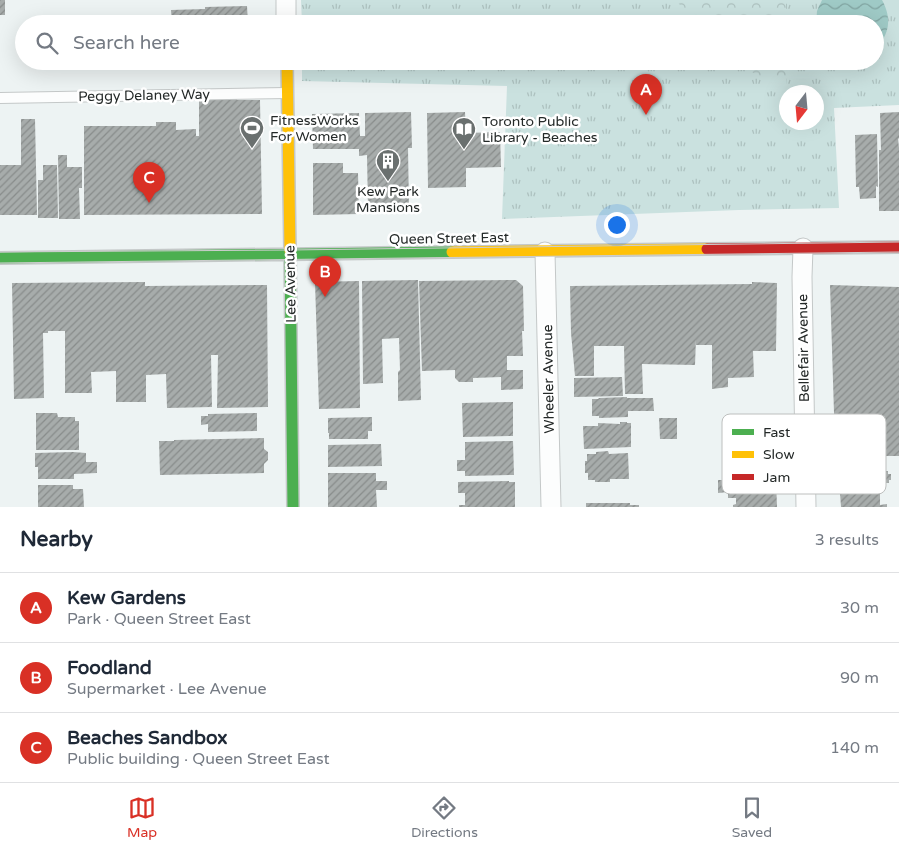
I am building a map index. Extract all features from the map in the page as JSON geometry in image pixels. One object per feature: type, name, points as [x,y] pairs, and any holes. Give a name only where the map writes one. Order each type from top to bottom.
[{"type":"main road","name":"Lee Avenue","points":[[287,70],[294,507]]},
{"type":"main road","name":"Queen Street East","points":[[0,258],[899,247]]},
{"type":"street","points":[[286,0],[286,15]]},
{"type":"street","name":"Bellefair Avenue","points":[[802,248],[804,414]]},
{"type":"street","name":"Wheeler Avenue","points":[[545,252],[551,507]]},
{"type":"street","name":"Bellefair Avenue","points":[[806,494],[806,507]]},
{"type":"lane","name":"Peggy Delaney Way","points":[[0,98],[288,93]]},
{"type":"green space","points":[[301,0],[899,0],[899,105],[834,108],[839,208],[502,219],[507,86],[302,81],[302,70],[884,70],[884,15],[302,15]]},
{"type":"green space","points":[[674,0],[786,0],[786,15],[697,15]]},
{"type":"green space","points":[[748,70],[786,70],[787,85],[779,86]]},
{"type":"water","points":[[822,0],[882,0],[887,13],[888,26],[884,38],[884,15],[817,15]]},
{"type":"building","points":[[0,0],[5,0],[5,15],[0,15]]},
{"type":"building","points":[[247,6],[248,15],[171,15],[171,10],[205,9],[205,7]]},
{"type":"building","points":[[237,95],[237,100],[260,100],[262,214],[84,215],[84,126],[156,126],[156,122],[176,122],[176,130],[196,129],[196,136],[199,136],[199,96]]},
{"type":"building","name":"Kew Park Mansions","points":[[411,112],[412,148],[408,148],[409,208],[368,209],[367,155],[359,156],[359,149],[313,149],[312,114],[359,113],[360,136],[365,136],[365,113]]},
{"type":"building","name":"Toronto Public Library - Beaches","points":[[465,112],[466,133],[500,132],[501,167],[466,168],[466,187],[428,188],[427,113]]},
{"type":"building","points":[[899,112],[899,211],[879,211],[880,113]]},
{"type":"building","points":[[21,119],[35,119],[37,215],[0,215],[0,165],[21,165]]},
{"type":"building","points":[[877,134],[878,187],[876,186],[876,198],[860,199],[859,187],[856,187],[855,135]]},
{"type":"building","points":[[58,155],[67,155],[67,167],[82,167],[82,188],[79,188],[80,219],[59,219]]},
{"type":"building","points":[[313,163],[343,163],[343,173],[358,173],[359,214],[313,215]]},
{"type":"building","points":[[43,165],[57,165],[58,218],[38,218],[38,180],[43,180]]},
{"type":"building","points":[[418,280],[421,400],[398,401],[398,372],[400,370],[399,338],[382,339],[383,383],[363,384],[362,281]]},
{"type":"building","points":[[516,280],[523,286],[523,356],[507,356],[507,370],[523,370],[523,389],[501,390],[501,377],[473,378],[473,382],[459,382],[455,378],[455,370],[422,371],[419,281]]},
{"type":"building","points":[[359,281],[360,408],[319,409],[315,282]]},
{"type":"building","points":[[145,282],[145,286],[267,285],[268,407],[217,408],[218,355],[211,355],[212,407],[167,408],[166,374],[146,375],[146,402],[116,402],[116,371],[91,372],[92,393],[65,393],[65,331],[48,331],[48,333],[43,333],[44,398],[14,399],[12,283]]},
{"type":"building","points":[[752,282],[777,283],[776,351],[753,351],[754,377],[728,378],[728,387],[712,389],[712,345],[696,345],[696,339],[695,365],[642,364],[643,394],[625,394],[624,346],[594,346],[594,376],[575,376],[571,333],[570,286],[752,284]]},
{"type":"building","points":[[830,285],[899,287],[899,456],[886,456],[886,414],[834,414]]},
{"type":"building","points":[[622,377],[623,396],[574,397],[574,378]]},
{"type":"building","points":[[653,398],[654,411],[628,411],[628,417],[599,418],[599,416],[592,416],[592,399]]},
{"type":"building","points":[[513,402],[513,436],[463,437],[462,403]]},
{"type":"building","points":[[36,413],[57,413],[58,417],[75,417],[75,421],[79,421],[79,450],[36,450]]},
{"type":"building","points":[[257,413],[257,431],[208,432],[208,424],[201,425],[201,416],[208,416],[208,414]]},
{"type":"building","points":[[372,417],[372,431],[368,431],[368,439],[329,439],[328,418]]},
{"type":"building","points":[[659,418],[677,418],[677,439],[660,439]]},
{"type":"building","points":[[620,422],[631,423],[631,447],[584,449],[583,426],[598,426],[598,423],[620,424]]},
{"type":"building","points":[[264,438],[264,449],[268,452],[268,460],[264,464],[264,473],[160,475],[159,441]]},
{"type":"building","points":[[513,441],[514,475],[465,476],[465,471],[457,471],[457,460],[465,460],[465,442]]},
{"type":"building","points":[[381,444],[382,466],[328,467],[328,445]]},
{"type":"building","points":[[608,451],[609,454],[628,453],[629,479],[610,479],[610,482],[588,480],[588,473],[585,473],[587,454]]},
{"type":"building","points":[[35,453],[86,453],[86,462],[97,462],[97,473],[74,474],[74,479],[38,479],[38,467],[35,467]]},
{"type":"building","points":[[886,471],[888,471],[888,474],[891,474],[889,483],[886,483]]},
{"type":"building","points":[[328,473],[376,473],[376,481],[387,481],[387,490],[376,490],[377,507],[328,507]]},
{"type":"building","points":[[718,480],[722,480],[722,493],[718,493]]},
{"type":"building","points":[[458,482],[515,482],[515,507],[459,507],[459,505],[465,505],[465,493],[458,493]]},
{"type":"building","points":[[38,485],[73,485],[73,489],[83,489],[84,507],[38,507]]},
{"type":"building","points":[[728,494],[777,494],[777,507],[733,507],[736,504],[736,498],[728,498]]},
{"type":"building","points":[[840,494],[880,494],[880,505],[887,504],[887,507],[841,507]]},
{"type":"building","points":[[586,503],[630,503],[630,505],[639,505],[639,507],[586,507]]},
{"type":"tram line","points":[[0,252],[899,242]]},
{"type":"tram line","points":[[0,263],[899,252]]},
{"type":"traffic: fast","points":[[290,251],[293,507]]},
{"type":"traffic: fast","points":[[0,258],[452,252]]},
{"type":"traffic: slow","points":[[287,70],[290,251]]},
{"type":"traffic: slow","points":[[452,252],[707,249]]},
{"type":"traffic: jam","points":[[707,249],[899,247]]},
{"type":"place","name":"Kew Gardens","points":[[646,115]]},
{"type":"place","name":"FitnessWorks For Women","points":[[252,149]]},
{"type":"place","name":"Toronto Public Library - Beaches","points":[[464,150]]},
{"type":"place","name":"Kew Park Mansions","points":[[388,182]]},
{"type":"place","name":"Beaches Sandbox","points":[[149,203]]},
{"type":"place","name":"Foodland","points":[[325,297]]}]
